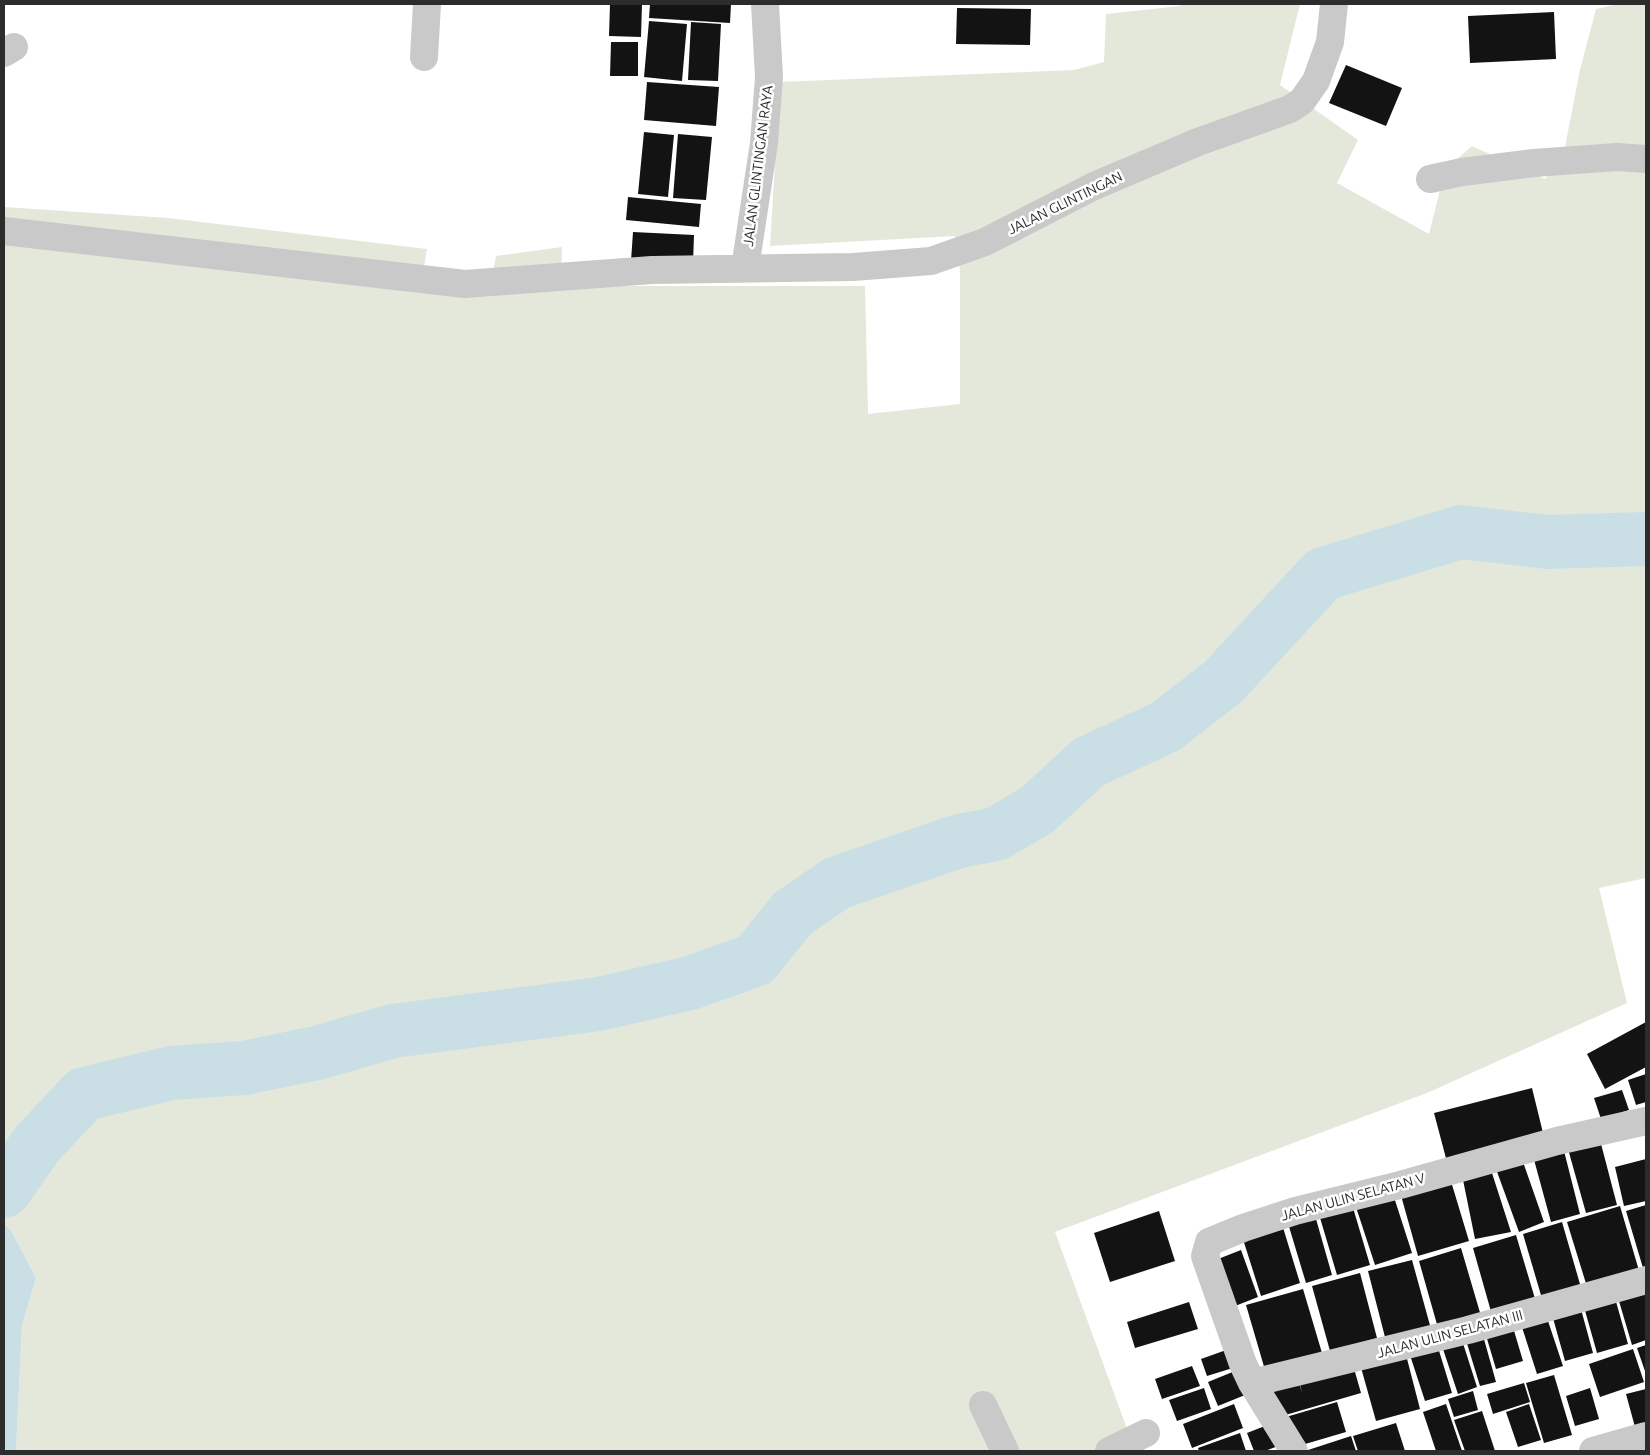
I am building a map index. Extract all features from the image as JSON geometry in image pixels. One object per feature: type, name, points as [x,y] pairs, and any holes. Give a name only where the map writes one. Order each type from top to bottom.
[{"type":"street","points":[[424,57],[427,4]]},
{"type":"street","name":"JALAN GLINTINGAN RAYA","points":[[745,268],[764,143],[769,77],[765,4]]},
{"type":"street","name":"JALAN GLINTINGAN","points":[[4,231],[465,284],[652,270],[853,267],[931,261],[985,242],[1094,186],[1198,142],[1290,109],[1302,101],[1316,81],[1330,42],[1334,4]]},
{"type":"street","points":[[1430,179],[1462,172],[1534,163],[1616,157],[1646,159]]},
{"type":"street","name":"JALAN ULIN SELATAN V","points":[[1252,1384],[1205,1256],[1209,1242],[1295,1210],[1400,1185],[1557,1141],[1646,1121]]},
{"type":"street","name":"JALAN ULIN SELATAN III","points":[[1252,1384],[1468,1330],[1646,1280]]},
{"type":"street","points":[[1252,1384],[1294,1451]]},
{"type":"street","points":[[983,1405],[1005,1451]]},
{"type":"street","points":[[1109,1451],[1146,1433]]},
{"type":"street","points":[[1593,1451],[1646,1436]]},
{"type":"shaded area","points":[[1180,4],[1300,4],[1280,85],[1358,140],[1337,183],[1429,234],[1445,170],[1472,146],[1545,179],[1563,157],[1580,70],[1596,9],[1619,4],[1646,4],[1646,878],[1599,888],[1627,1003],[1427,1093],[1055,1232],[1130,1437],[1128,1451],[16,1451],[22,1326],[36,1278],[12,1232],[4,1223],[4,207],[168,218],[427,249],[420,289],[489,295],[496,256],[562,247],[561,286],[865,286],[868,414],[960,404],[960,271],[955,236],[770,246],[780,82],[1074,70],[1104,62],[1106,14],[1180,6]]},
{"type":"water","points":[[4,1223],[12,1232],[36,1278],[22,1326],[16,1451],[4,1451]]},
{"type":"building","points":[[610,4],[642,4],[641,37],[609,36]]},
{"type":"building","points":[[650,4],[731,4],[730,23],[649,18]]},
{"type":"building","points":[[957,8],[1031,9],[1030,45],[956,44]]},
{"type":"building","points":[[1554,12],[1556,59],[1470,63],[1468,16]]},
{"type":"building","points":[[649,21],[687,24],[682,81],[644,77]]},
{"type":"building","points":[[691,22],[721,24],[718,81],[688,80]]},
{"type":"building","points":[[611,42],[638,42],[638,76],[610,76]]},
{"type":"building","points":[[1346,65],[1402,88],[1386,126],[1329,103]]},
{"type":"building","points":[[647,82],[719,87],[716,126],[644,120]]},
{"type":"building","points":[[644,132],[674,135],[668,197],[638,194]]},
{"type":"building","points":[[678,134],[712,137],[706,200],[673,198]]},
{"type":"building","points":[[628,197],[701,204],[699,227],[626,220]]},
{"type":"building","points":[[633,232],[694,235],[693,264],[631,261]]},
{"type":"building","points":[[1646,1022],[1646,1067],[1605,1089],[1587,1054]]},
{"type":"building","points":[[1646,1074],[1646,1102],[1636,1105],[1628,1080]]},
{"type":"building","points":[[1532,1088],[1544,1137],[1447,1162],[1434,1113]]},
{"type":"building","points":[[1622,1090],[1629,1110],[1601,1119],[1594,1098]]},
{"type":"building","points":[[1600,1140],[1617,1205],[1586,1213],[1568,1149]]},
{"type":"building","points":[[1563,1147],[1580,1214],[1551,1222],[1533,1156]]},
{"type":"building","points":[[1522,1159],[1544,1222],[1519,1232],[1496,1169]]},
{"type":"building","points":[[1646,1159],[1646,1201],[1624,1206],[1615,1167]]},
{"type":"building","points":[[1491,1170],[1511,1232],[1475,1239],[1462,1175]]},
{"type":"building","points":[[1450,1178],[1469,1241],[1418,1256],[1400,1192]]},
{"type":"building","points":[[1392,1191],[1412,1253],[1375,1265],[1355,1204]]},
{"type":"building","points":[[1351,1201],[1370,1265],[1337,1275],[1318,1211]]},
{"type":"building","points":[[1646,1205],[1646,1278],[1626,1211]]},
{"type":"building","points":[[1620,1206],[1640,1274],[1588,1290],[1567,1222]]},
{"type":"building","points":[[1159,1211],[1175,1261],[1110,1282],[1094,1233]]},
{"type":"building","points":[[1314,1212],[1332,1275],[1306,1283],[1287,1220]]},
{"type":"building","points":[[1281,1221],[1300,1283],[1261,1296],[1241,1233]]},
{"type":"building","points":[[1562,1222],[1582,1291],[1543,1302],[1523,1234]]},
{"type":"building","points":[[1516,1235],[1536,1302],[1492,1315],[1473,1248]]},
{"type":"building","points":[[1461,1248],[1481,1316],[1438,1328],[1419,1261]]},
{"type":"building","points":[[1241,1250],[1258,1297],[1230,1308],[1213,1261]]},
{"type":"building","points":[[1412,1260],[1431,1329],[1386,1341],[1368,1271]]},
{"type":"building","points":[[1360,1273],[1377,1338],[1330,1351],[1312,1286]]},
{"type":"building","points":[[1646,1283],[1646,1340],[1632,1345],[1616,1291]]},
{"type":"building","points":[[1303,1289],[1322,1353],[1265,1370],[1246,1305]]},
{"type":"building","points":[[1613,1291],[1628,1344],[1597,1353],[1582,1300]]},
{"type":"building","points":[[1189,1302],[1198,1329],[1135,1348],[1127,1322]]},
{"type":"building","points":[[1579,1302],[1593,1353],[1565,1361],[1551,1311]]},
{"type":"building","points":[[1545,1312],[1563,1366],[1537,1374],[1520,1321]]},
{"type":"building","points":[[1512,1324],[1523,1361],[1496,1369],[1485,1332]]},
{"type":"building","points":[[1482,1332],[1496,1382],[1480,1386],[1465,1337]]},
{"type":"building","points":[[1461,1337],[1477,1387],[1458,1394],[1441,1343]]},
{"type":"building","points":[[1436,1341],[1452,1393],[1425,1401],[1408,1349]]},
{"type":"building","points":[[1646,1345],[1646,1374],[1637,1348]]},
{"type":"building","points":[[1229,1349],[1236,1367],[1207,1376],[1201,1359]]},
{"type":"building","points":[[1633,1349],[1644,1382],[1600,1397],[1589,1364]]},
{"type":"building","points":[[1405,1351],[1420,1409],[1376,1421],[1360,1364]]},
{"type":"building","points":[[1353,1365],[1361,1393],[1275,1418],[1266,1389],[1298,1379],[1302,1393],[1299,1380]]},
{"type":"building","points":[[1192,1366],[1200,1386],[1162,1399],[1155,1379]]},
{"type":"building","points":[[1235,1371],[1245,1395],[1218,1406],[1208,1382]]},
{"type":"building","points":[[1554,1375],[1572,1435],[1544,1443],[1526,1383]]},
{"type":"building","points":[[1524,1383],[1530,1402],[1493,1414],[1487,1394]]},
{"type":"building","points":[[1204,1388],[1211,1409],[1177,1421],[1169,1400]]},
{"type":"building","points":[[1590,1388],[1599,1419],[1575,1426],[1566,1396]]},
{"type":"building","points":[[1646,1389],[1646,1424],[1635,1427],[1626,1394]]},
{"type":"building","points":[[1473,1391],[1478,1410],[1454,1417],[1448,1399]]},
{"type":"building","points":[[1337,1402],[1346,1432],[1295,1447],[1286,1417]]},
{"type":"building","points":[[1234,1404],[1243,1428],[1192,1448],[1183,1424]]},
{"type":"building","points":[[1446,1404],[1462,1451],[1436,1451],[1423,1412]]},
{"type":"building","points":[[1529,1404],[1541,1440],[1518,1447],[1506,1412]]},
{"type":"building","points":[[1482,1411],[1495,1451],[1465,1451],[1454,1420]]},
{"type":"building","points":[[1396,1423],[1405,1451],[1358,1451],[1353,1436]]},
{"type":"building","points":[[1270,1424],[1278,1446],[1265,1451],[1254,1451],[1247,1433]]},
{"type":"building","points":[[1240,1433],[1246,1451],[1199,1451],[1198,1448]]},
{"type":"building","points":[[1351,1436],[1356,1451],[1305,1451]]},
{"type":"waterway","points":[[4,1191],[37,1144],[84,1094],[172,1073],[244,1068],[317,1053],[393,1031],[599,1004],[690,983],[755,960],[793,913],[837,883],[959,841],[996,834],[1037,810],[1089,762],[1165,727],[1223,682],[1323,574],[1461,532],[1547,542],[1646,539]]}]
